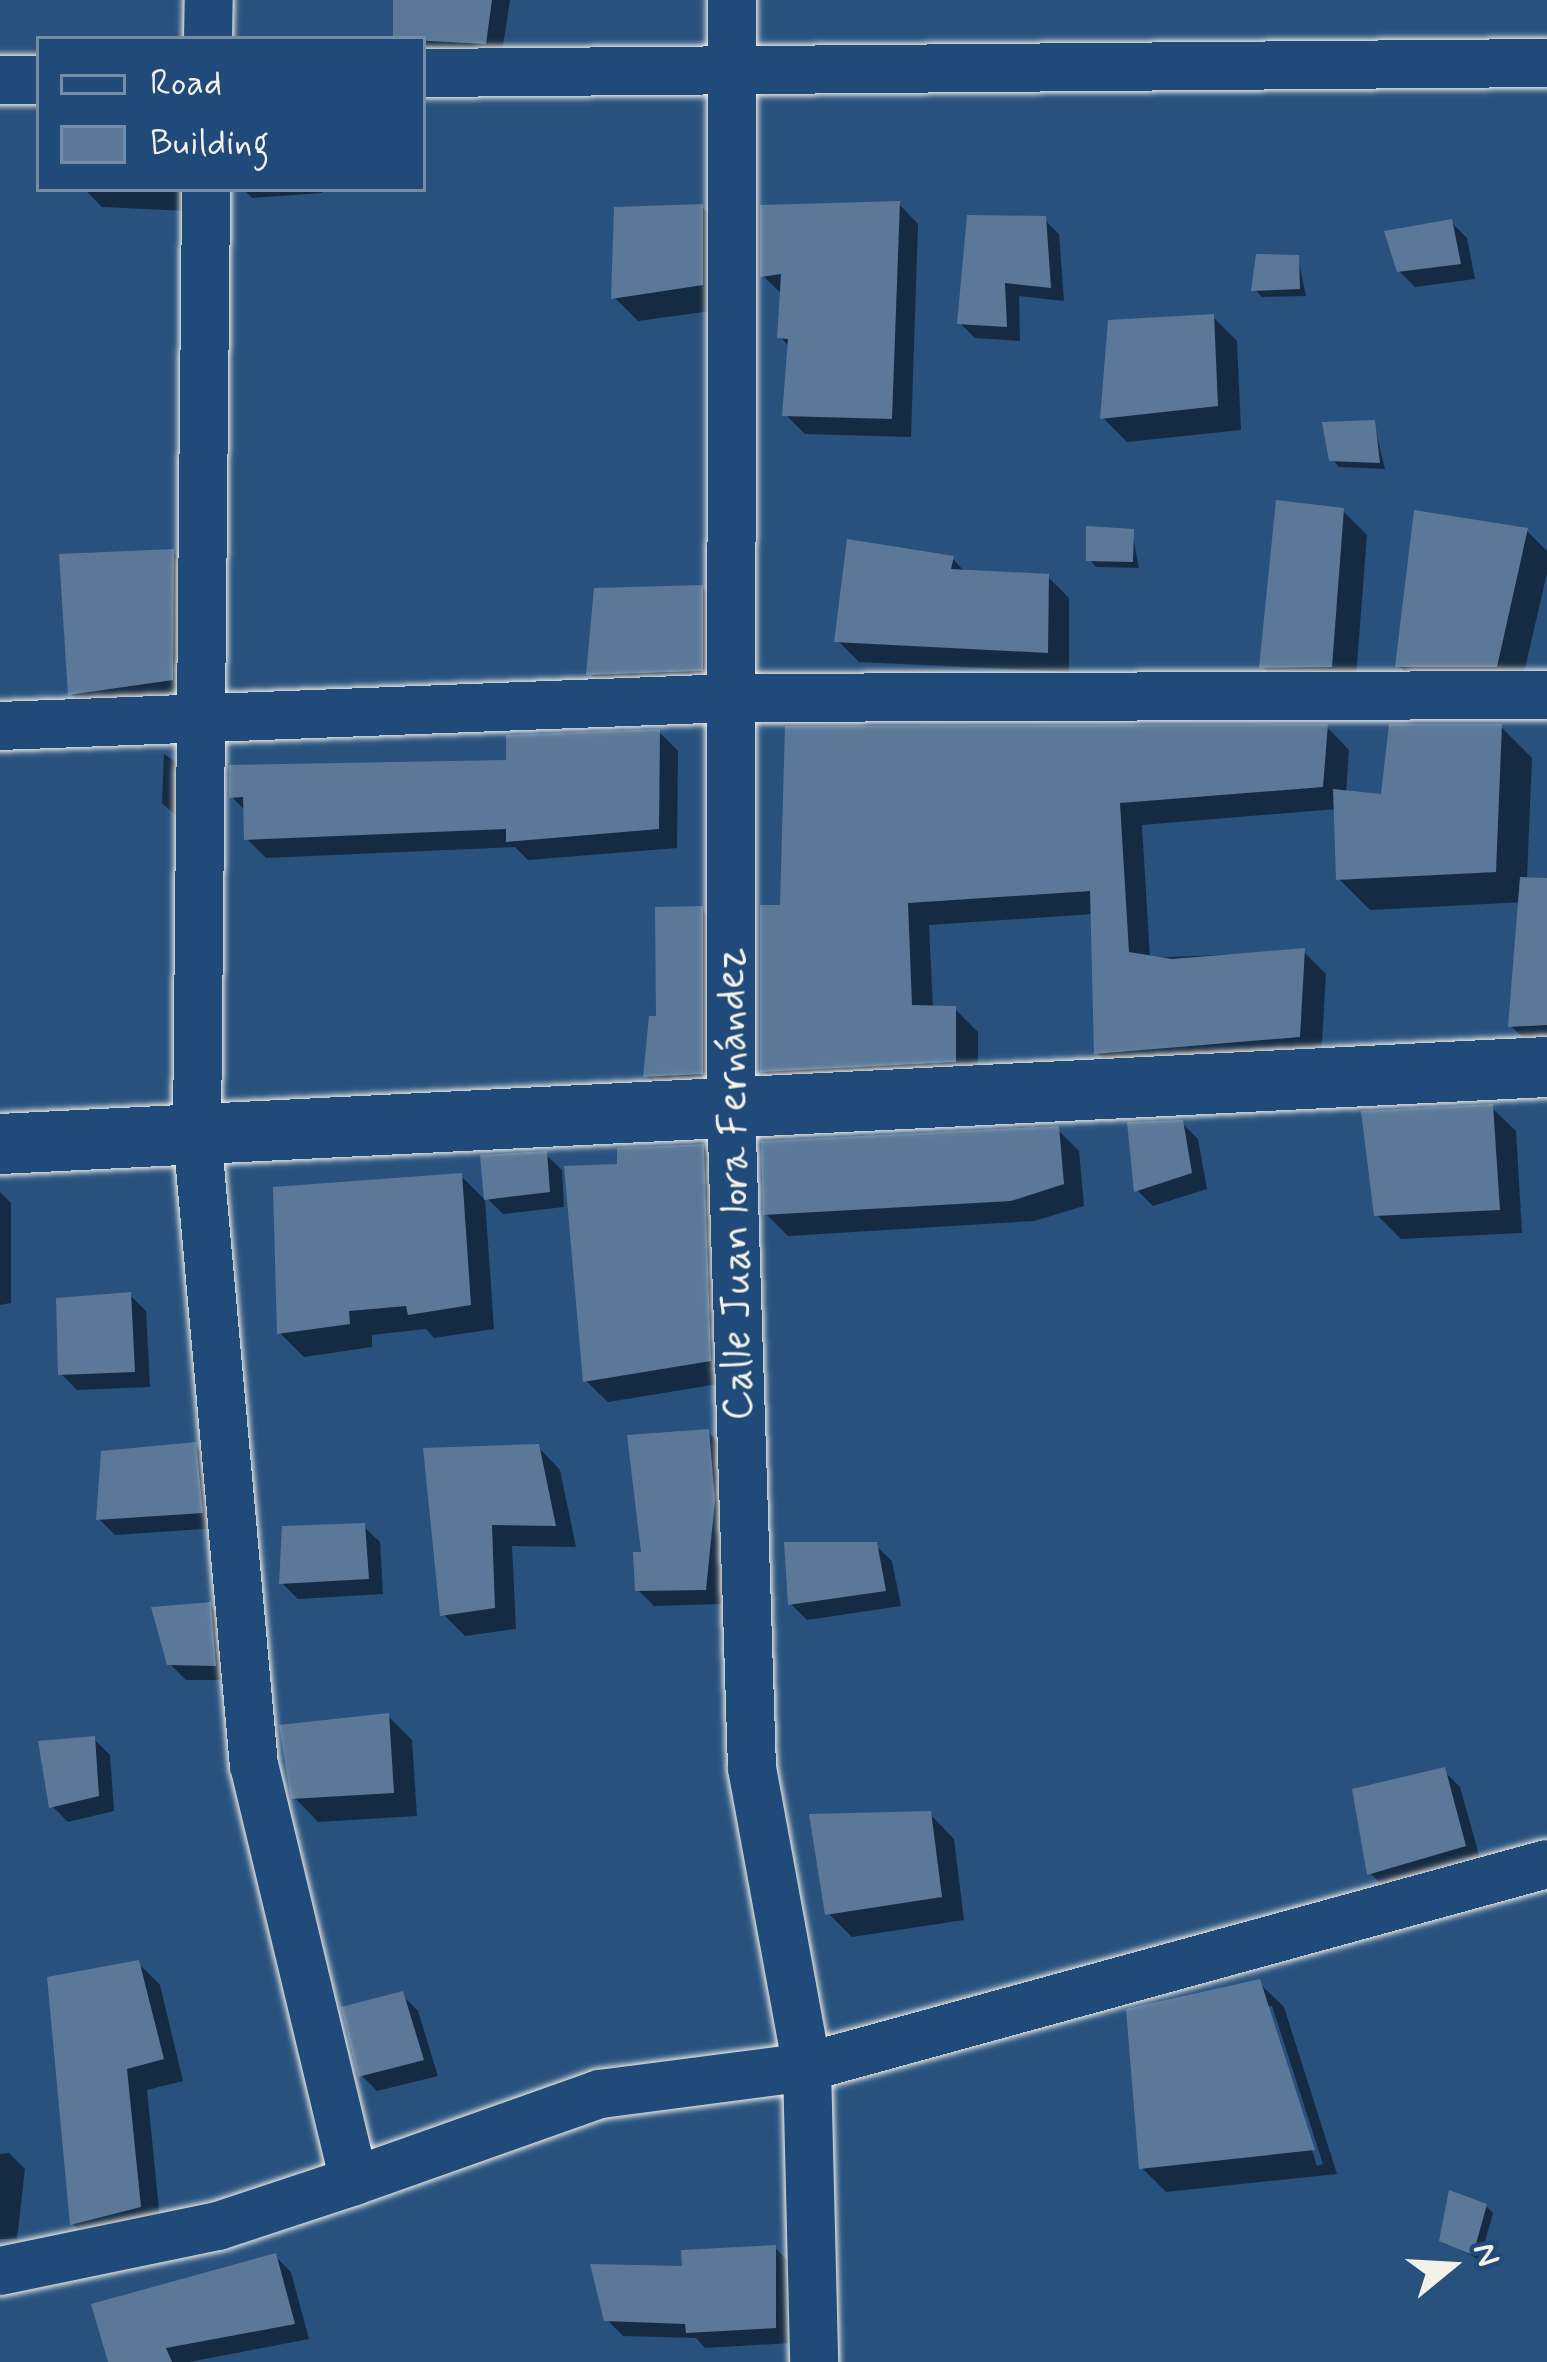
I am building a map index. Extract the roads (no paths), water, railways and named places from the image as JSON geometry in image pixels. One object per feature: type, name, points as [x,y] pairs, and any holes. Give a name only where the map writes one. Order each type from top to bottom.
[{"type":"main road","points":[[0,1144],[730,1104],[1547,1067]]},
{"type":"street","points":[[208,0],[208,36]]},
{"type":"street","name":"Calle Juan lora Fernández","points":[[732,0],[730,1104],[752,1768],[807,2067],[814,2362]]},
{"type":"street","points":[[426,74],[1547,63]]},
{"type":"street","points":[[0,80],[36,80]]},
{"type":"street","points":[[206,192],[197,1133],[254,1766],[354,2181]]},
{"type":"street","points":[[0,726],[731,698],[1547,695]]},
{"type":"street","points":[[0,2271],[218,2226],[600,2094],[807,2067],[1547,1864]]}]
